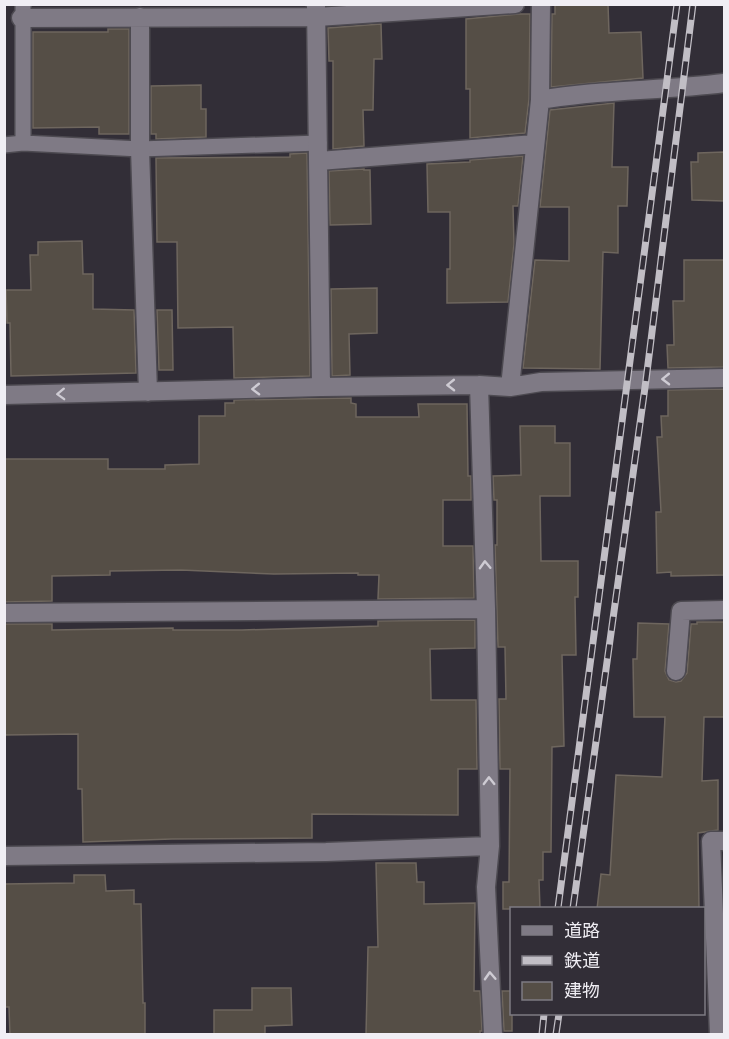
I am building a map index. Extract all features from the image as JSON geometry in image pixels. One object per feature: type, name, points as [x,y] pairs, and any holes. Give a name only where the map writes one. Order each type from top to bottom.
[{"type":"street","points":[[22,11],[140,17],[515,4]]},
{"type":"street","points":[[510,387],[540,99],[541,4]]},
{"type":"street","points":[[316,11],[321,387]]},
{"type":"street","points":[[140,17],[140,149],[148,392]]},
{"type":"street","points":[[540,99],[565,95],[682,88],[724,83]]},
{"type":"street","points":[[319,152],[535,144]]},
{"type":"street","points":[[4,395],[321,387],[479,385],[510,387],[541,382],[724,378]]},
{"type":"street","points":[[479,385],[490,846],[486,887],[493,1035]]},
{"type":"street","points":[[4,613],[486,609]]},
{"type":"street","points":[[676,671],[681,611],[724,610]]},
{"type":"street","points":[[719,1035],[711,841],[724,841]]},
{"type":"street","points":[[4,856],[326,852],[490,846]]},
{"type":"lane","points":[[22,11],[23,143]]},
{"type":"lane","points":[[4,145],[23,143],[140,149],[319,152]]},
{"type":"building","points":[[555,4],[608,4],[609,33],[641,32],[643,78],[551,87],[552,14],[555,14]]},
{"type":"building","points":[[530,14],[529,99],[525,133],[470,138],[470,89],[466,89],[466,19]]},
{"type":"building","points":[[381,24],[382,59],[374,59],[373,110],[363,110],[364,146],[333,149],[333,61],[329,61],[328,28]]},
{"type":"building","points":[[108,29],[129,29],[129,134],[99,134],[99,127],[33,128],[33,32],[108,32]]},
{"type":"building","points":[[201,85],[201,109],[206,109],[206,137],[156,139],[156,134],[151,134],[151,86]]},
{"type":"building","points":[[614,103],[612,167],[628,167],[627,206],[618,206],[618,253],[603,252],[600,369],[523,368],[535,260],[569,261],[569,207],[540,207],[550,110]]},
{"type":"building","points":[[724,152],[724,201],[692,200],[691,162],[698,162],[698,153]]},
{"type":"building","points":[[307,153],[310,376],[234,378],[233,327],[178,328],[177,242],[157,242],[156,158],[290,157],[290,154]]},
{"type":"building","points":[[523,156],[518,206],[513,206],[514,244],[508,302],[447,303],[447,269],[450,269],[450,212],[428,212],[427,164]]},
{"type":"building","points":[[370,170],[371,224],[330,225],[329,171]]},
{"type":"building","points":[[82,241],[83,274],[93,274],[93,309],[134,310],[136,373],[11,376],[10,323],[7,323],[6,290],[31,290],[30,255],[38,255],[38,242]]},
{"type":"building","points":[[684,260],[724,260],[724,367],[668,368],[667,345],[674,345],[673,301],[684,301]]},
{"type":"building","points":[[377,288],[377,333],[349,334],[350,375],[332,376],[331,289]]},
{"type":"building","points":[[157,310],[172,310],[173,370],[159,370]]},
{"type":"building","points":[[724,389],[724,575],[671,576],[671,572],[657,573],[656,512],[661,512],[657,437],[662,437],[661,416],[668,416],[668,390]]},
{"type":"building","points":[[351,398],[351,403],[356,404],[356,417],[419,417],[418,404],[467,404],[468,476],[471,476],[471,500],[443,500],[443,546],[473,546],[474,598],[378,599],[379,575],[181,570],[110,571],[110,575],[52,576],[52,601],[4,602],[4,459],[108,459],[108,469],[165,469],[165,465],[199,464],[199,416],[225,416],[225,403],[234,403],[234,400]]},
{"type":"building","points":[[520,426],[555,426],[555,443],[570,443],[570,496],[540,496],[541,561],[578,561],[578,597],[575,597],[576,655],[562,655],[564,746],[552,747],[551,852],[543,852],[543,880],[539,880],[540,907],[503,909],[503,882],[509,882],[510,769],[500,769],[499,699],[506,699],[505,647],[498,647],[495,545],[497,545],[497,500],[494,500],[493,476],[521,475]]},
{"type":"building","points":[[475,620],[475,648],[430,649],[431,700],[476,700],[477,769],[458,769],[458,815],[312,814],[312,838],[83,842],[82,789],[78,789],[78,734],[4,735],[4,624],[52,624],[52,630],[173,628],[173,630],[242,630],[378,626],[378,621]]},
{"type":"building","points":[[697,622],[724,622],[724,717],[704,717],[702,781],[718,780],[718,830],[698,833],[699,907],[597,907],[601,874],[610,875],[616,775],[662,777],[665,717],[634,717],[633,659],[637,659],[638,623],[669,624],[665,671],[669,680],[676,682],[681,681],[687,673],[691,624],[697,624]]},
{"type":"building","points":[[376,863],[416,863],[417,882],[424,882],[424,904],[475,903],[474,991],[480,991],[482,1031],[480,1035],[366,1035],[368,947],[378,947]]},
{"type":"building","points":[[74,875],[105,875],[106,891],[134,890],[134,904],[141,904],[145,1035],[10,1035],[9,1007],[4,1007],[4,884],[74,883]]},
{"type":"building","points":[[252,988],[291,988],[292,1025],[265,1026],[265,1035],[214,1035],[214,1010],[252,1010]]},
{"type":"building","points":[[502,991],[510,991],[512,1031],[504,1031]]},
{"type":"railway","points":[[558,907],[677,4]]},
{"type":"railway","points":[[573,907],[646,380],[693,4]]},
{"type":"railway","points":[[542,1034],[544,1015]]},
{"type":"railway","points":[[556,1034],[559,1015]]}]
